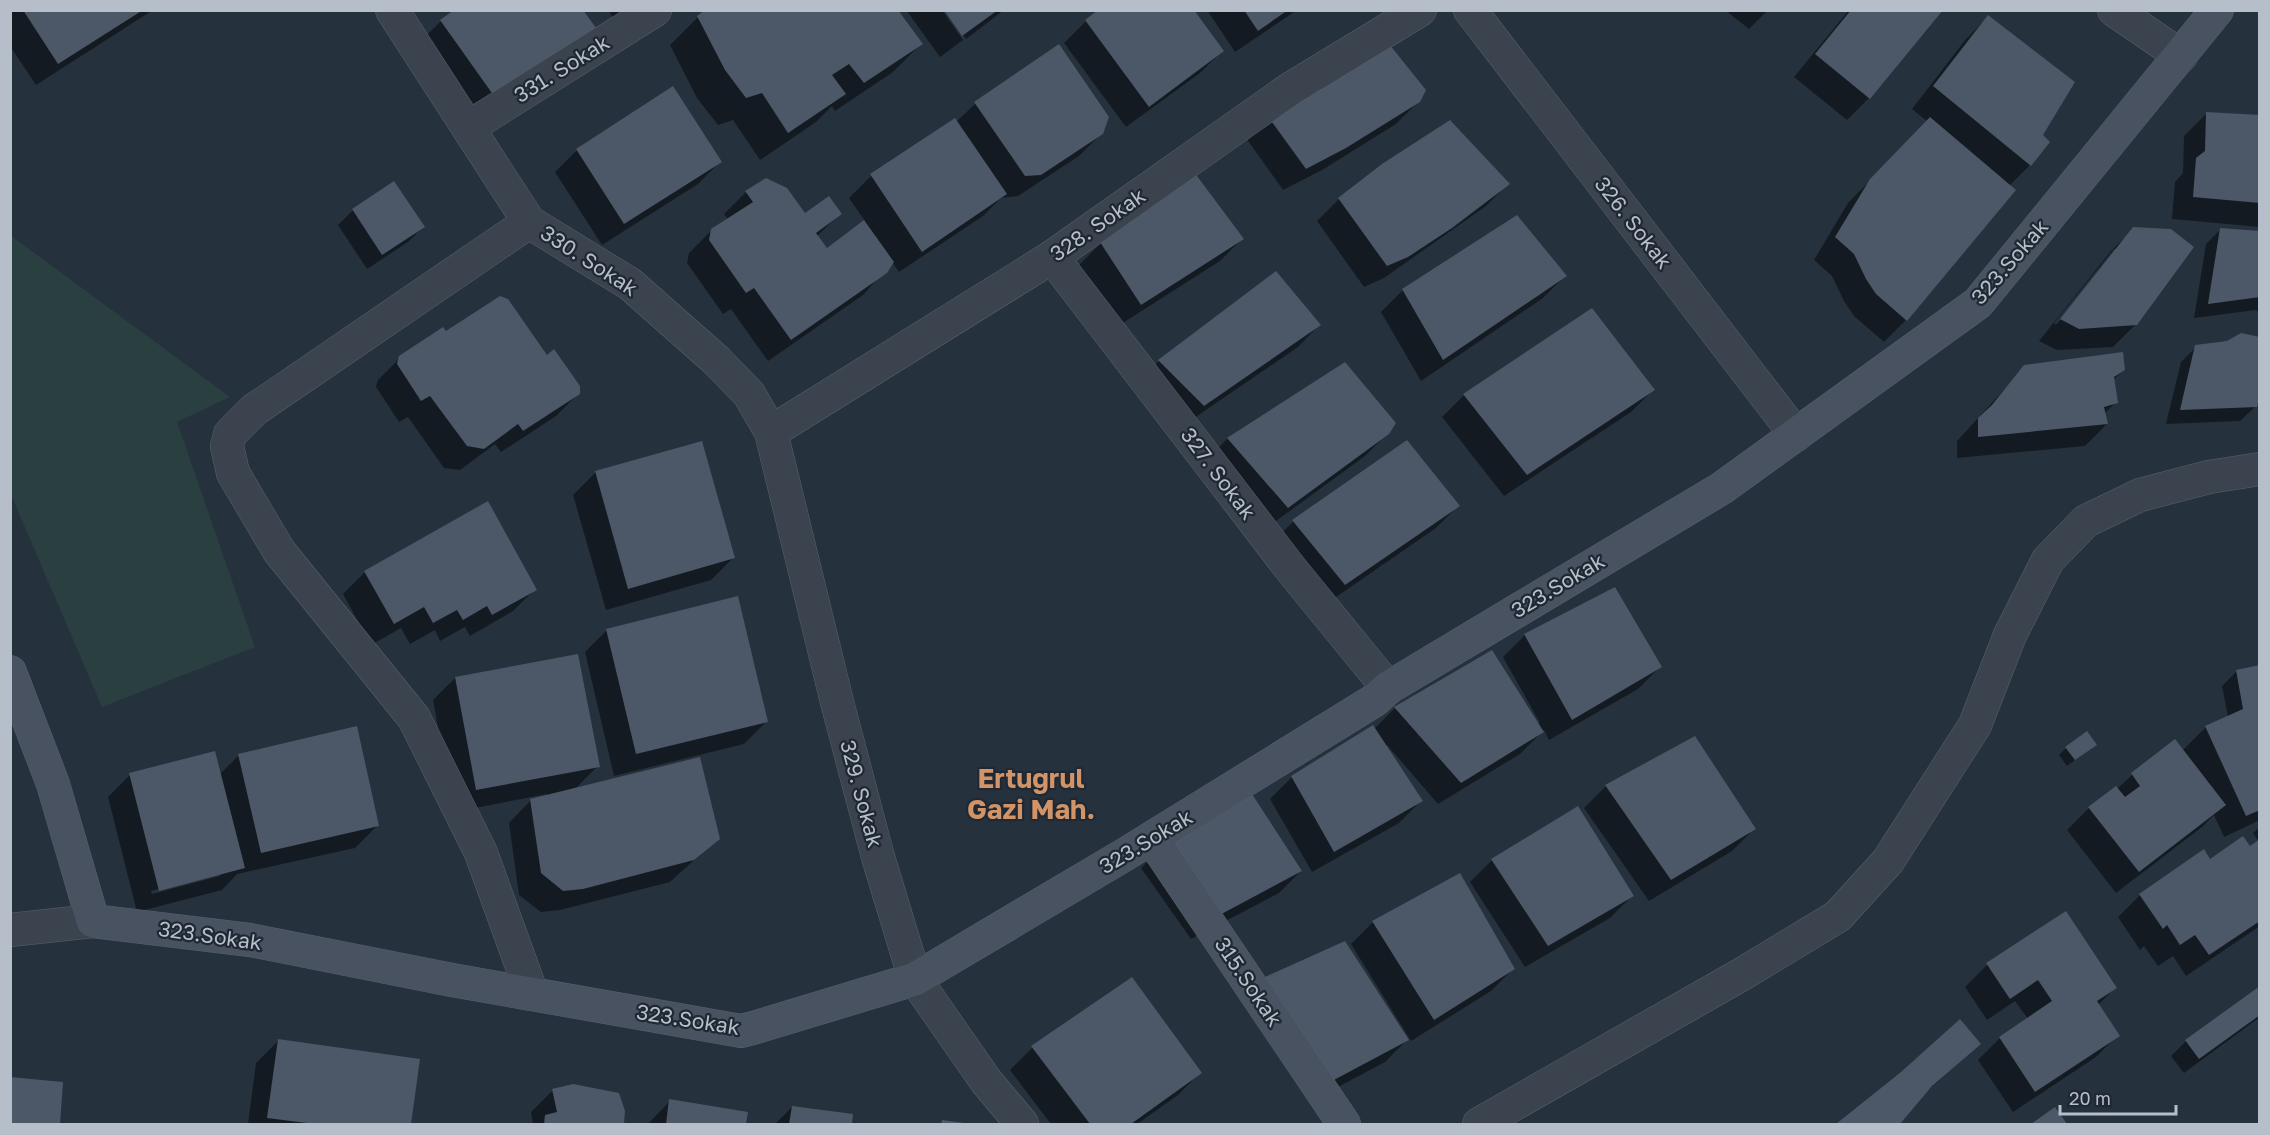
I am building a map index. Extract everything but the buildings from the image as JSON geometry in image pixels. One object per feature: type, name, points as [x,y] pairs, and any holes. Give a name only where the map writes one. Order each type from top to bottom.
[{"type":"street","name":"330. Sokak","points":[[392,10],[529,222],[630,284],[717,361],[750,394],[771,432]]},
{"type":"street","name":"331. Sokak","points":[[469,127],[655,10]]},
{"type":"street","name":"328. Sokak","points":[[771,432],[1052,257],[1290,89],[1420,10]]},
{"type":"street","name":"326. Sokak","points":[[1470,10],[1796,435]]},
{"type":"street","points":[[2114,10],[2181,56]]},
{"type":"street","name":"323.Sokak","points":[[93,921],[250,940],[741,1031],[915,979],[1152,838],[1375,700],[1388,688],[1722,488],[1978,303],[2217,10]]},
{"type":"street","points":[[529,222],[254,410],[230,434],[227,446],[233,473],[279,552],[414,718],[481,853],[532,994]]},
{"type":"street","name":"327. Sokak","points":[[1052,257],[1291,569],[1388,688]]},
{"type":"street","name":"329. Sokak","points":[[771,432],[878,858],[915,979],[986,1081],[1022,1125]]},
{"type":"street","points":[[1479,1125],[1744,973],[1838,916],[1888,861],[1975,725],[2010,635],[2048,560],[2085,522],[2140,495],[2209,477],[2259,469]]},
{"type":"street","points":[[10,672],[53,784],[93,921],[10,930]]},
{"type":"street","name":"315.Sokak","points":[[1152,838],[1344,1125]]},
{"type":"green space","points":[[10,235],[230,397],[177,422],[255,647],[102,707],[11,495]]},
{"type":"district","name":"Ertuğrul Gazi Mah.","points":[[1031,794]]}]
